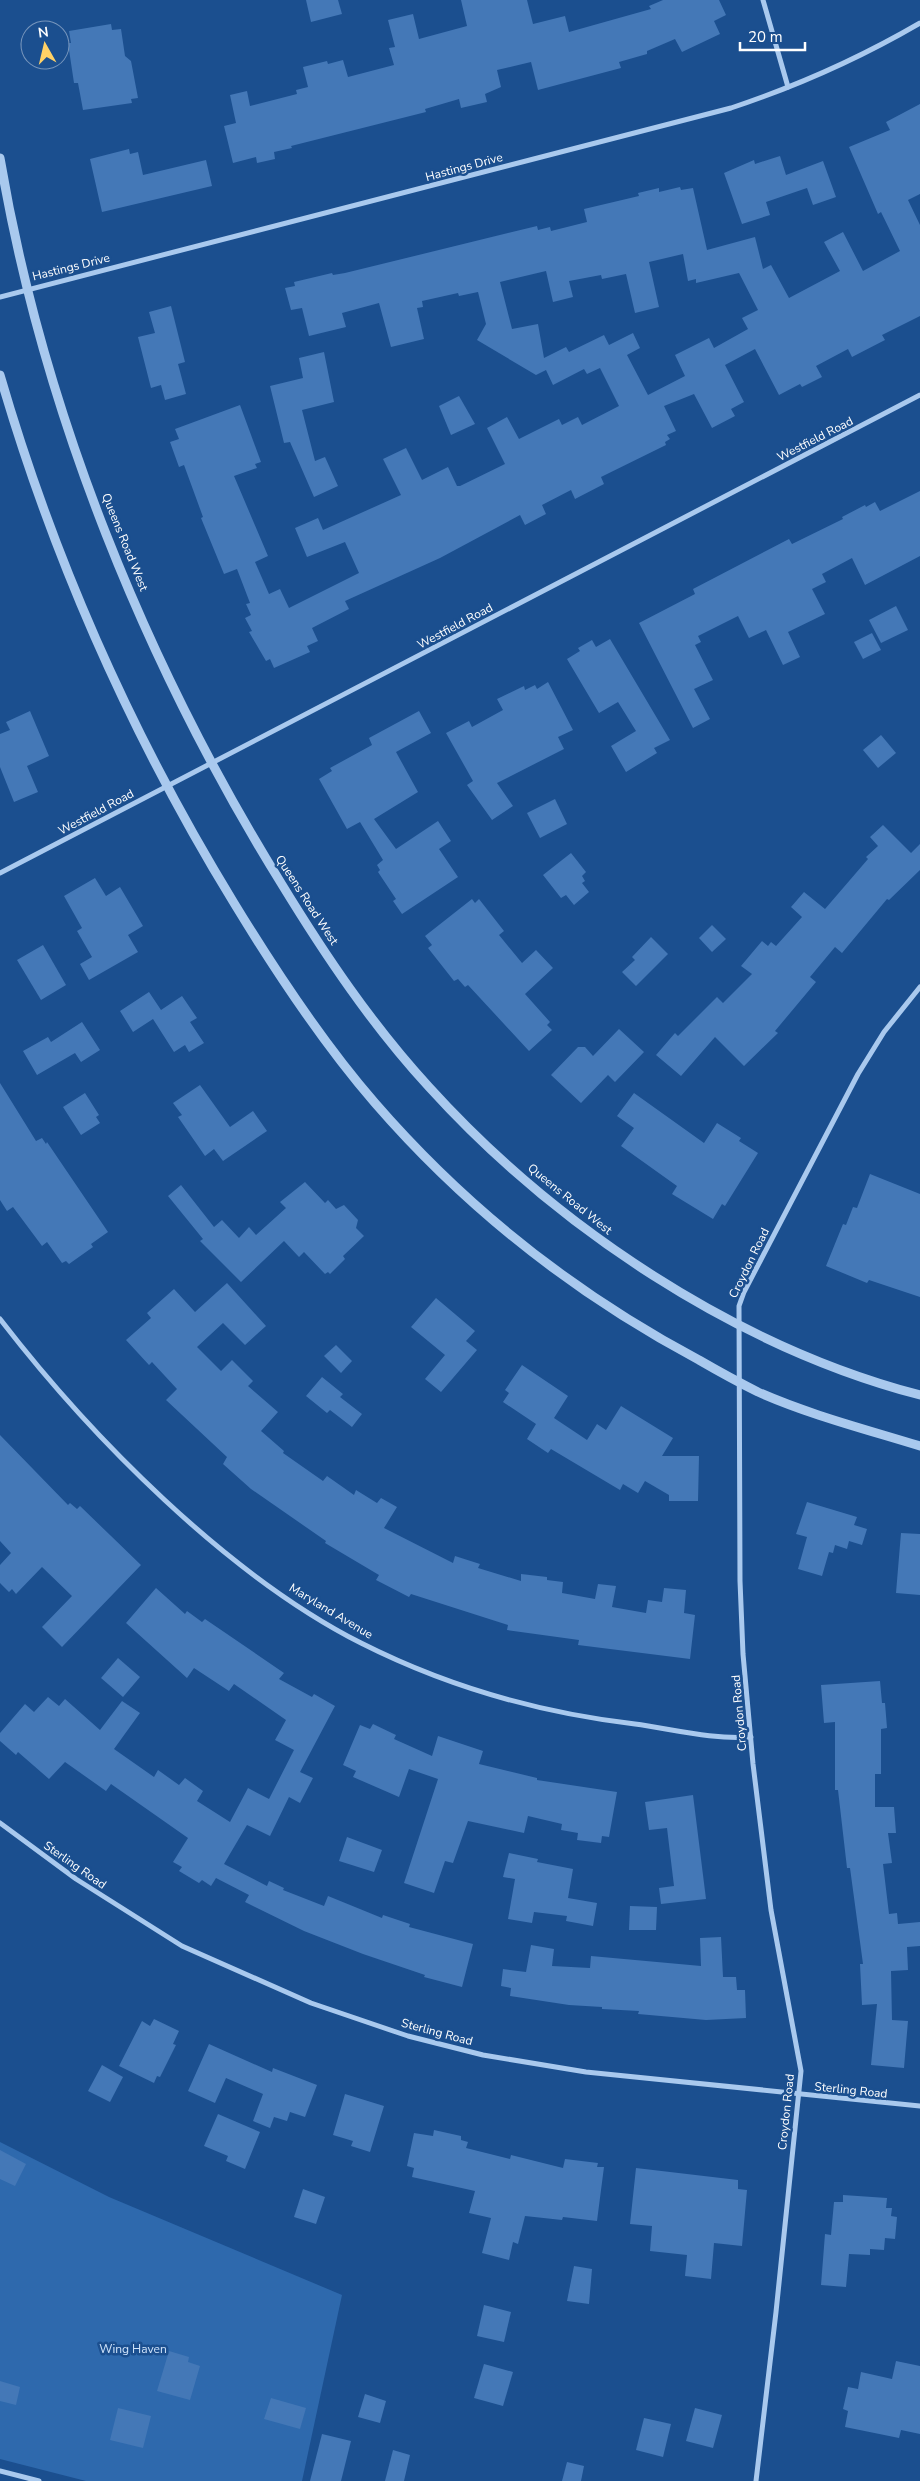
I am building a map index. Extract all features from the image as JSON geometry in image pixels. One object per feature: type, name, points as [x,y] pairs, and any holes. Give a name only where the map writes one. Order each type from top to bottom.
[{"type":"street","points":[[763,0],[788,87]]},
{"type":"street","name":"Hastings Drive","points":[[0,297],[28,288],[731,108],[788,87],[858,57],[920,23]]},
{"type":"street","name":"Queens Road West","points":[[0,158],[28,288],[53,377],[103,524],[157,653],[211,762],[262,854],[330,959],[391,1042],[440,1099],[487,1146],[546,1198],[602,1241],[693,1299],[738,1322],[814,1358],[920,1395]]},
{"type":"street","points":[[0,375],[12,418],[62,560],[113,677],[167,786],[210,864],[277,971],[360,1084],[407,1138],[459,1191],[563,1276],[652,1334],[739,1382],[802,1409],[920,1446]]},
{"type":"street","name":"Westfield Road","points":[[0,873],[920,396]]},
{"type":"street","name":"Croydon Road","points":[[756,2481],[779,2286],[801,2071],[771,1910],[751,1737],[741,1617],[739,1306],[744,1292],[858,1074],[884,1032],[920,987]]},
{"type":"street","name":"Maryland Avenue","points":[[0,1319],[76,1409],[151,1486],[245,1567],[331,1626],[421,1670],[523,1703],[618,1722],[723,1736],[751,1737]]},
{"type":"street","name":"Sterling Road","points":[[0,1823],[70,1874],[182,1946],[241,1974],[337,2013],[450,2048],[520,2062],[623,2076],[920,2106]]},
{"type":"street","points":[[0,2471],[39,2481]]},
{"type":"green space","name":"Wing Haven","points":[[0,2142],[109,2197],[342,2295],[302,2481],[86,2481],[0,2459]]},
{"type":"building","points":[[306,0],[338,0],[342,14],[311,22]]},
{"type":"building","points":[[461,0],[527,0],[533,24],[565,16],[569,32],[651,9],[649,6],[663,0],[719,0],[726,15],[714,21],[720,34],[682,52],[675,39],[647,51],[647,54],[619,62],[621,68],[538,90],[531,62],[497,70],[501,87],[485,94],[487,102],[461,108],[459,99],[425,109],[426,112],[291,146],[292,148],[274,152],[275,159],[257,163],[256,157],[233,163],[224,126],[236,123],[230,95],[247,91],[250,106],[297,94],[296,90],[308,87],[303,67],[327,61],[328,64],[343,60],[348,77],[394,65],[389,48],[395,47],[388,20],[413,14],[419,39],[467,26]]},
{"type":"building","points":[[111,24],[112,30],[121,29],[125,56],[131,61],[138,98],[131,99],[132,103],[83,110],[78,83],[74,83],[70,56],[70,31]]},
{"type":"building","points":[[920,104],[920,194],[908,200],[920,225],[920,316],[882,335],[885,340],[852,357],[848,349],[816,366],[822,377],[802,387],[800,384],[779,395],[755,349],[725,365],[744,402],[731,409],[735,416],[712,428],[694,394],[664,406],[676,431],[667,435],[670,439],[665,442],[666,445],[601,477],[604,484],[575,499],[571,490],[542,505],[546,514],[525,525],[520,515],[440,558],[345,601],[349,609],[312,628],[318,641],[307,646],[310,652],[274,668],[270,659],[266,661],[249,632],[252,631],[245,618],[251,615],[246,604],[250,603],[237,569],[224,574],[201,518],[203,517],[184,465],[179,467],[170,442],[179,439],[175,429],[240,405],[261,462],[255,464],[257,468],[234,476],[268,556],[255,562],[269,594],[280,589],[289,608],[359,573],[345,542],[307,557],[295,528],[318,518],[323,530],[401,495],[383,459],[406,448],[422,480],[448,467],[457,486],[460,486],[505,464],[487,428],[507,417],[519,439],[559,419],[562,425],[578,417],[582,425],[619,406],[600,368],[587,374],[584,369],[553,385],[546,370],[536,375],[477,340],[486,324],[478,292],[459,296],[458,293],[422,301],[423,307],[417,308],[424,339],[391,347],[379,303],[342,313],[346,327],[309,336],[302,308],[291,310],[285,288],[295,286],[294,282],[332,273],[333,275],[345,273],[537,226],[538,230],[550,227],[551,231],[587,222],[584,209],[639,196],[638,193],[659,188],[659,192],[680,187],[681,190],[693,188],[707,250],[755,237],[763,269],[771,265],[789,298],[840,271],[824,242],[843,232],[863,271],[900,251],[881,212],[878,214],[849,147],[890,130],[886,122]],"holes":[[[683,254],[688,281],[696,279],[696,283],[739,273],[758,310],[742,318],[748,329],[714,348],[709,338],[675,355],[685,376],[648,395],[627,355],[640,348],[633,333],[609,345],[604,335],[569,352],[566,347],[544,358],[538,324],[512,329],[500,282],[546,271],[553,302],[573,297],[569,281],[601,275],[602,279],[626,274],[635,313],[659,307],[649,262]]]},
{"type":"building","points":[[129,149],[130,154],[138,152],[143,175],[206,160],[212,186],[102,212],[90,159]]},
{"type":"building","points":[[780,156],[786,175],[823,161],[836,197],[813,205],[807,188],[766,202],[770,215],[742,224],[724,173],[754,160],[755,164]]},
{"type":"building","points":[[171,306],[185,362],[178,364],[186,394],[165,400],[161,385],[151,388],[138,337],[155,333],[149,312]]},
{"type":"building","points":[[324,352],[334,402],[302,410],[315,461],[325,457],[338,486],[314,497],[290,442],[284,443],[270,386],[303,378],[299,358]]},
{"type":"building","points":[[459,396],[475,424],[451,435],[439,406]]},
{"type":"building","points":[[920,491],[920,556],[865,585],[852,558],[822,574],[826,582],[812,589],[825,614],[788,632],[800,657],[783,665],[766,630],[749,638],[738,616],[698,636],[701,642],[695,645],[713,680],[694,689],[710,719],[693,728],[639,623],[695,594],[693,589],[789,539],[792,544],[843,519],[842,517],[865,505],[866,507],[875,502],[880,511]]},
{"type":"building","points":[[896,606],[908,630],[881,643],[869,620]]},
{"type":"building","points":[[872,633],[881,650],[863,659],[854,642]]},
{"type":"building","points":[[610,639],[670,740],[654,748],[657,753],[626,772],[611,746],[636,731],[618,702],[599,713],[567,659],[580,651],[578,648],[592,640],[596,647]]},
{"type":"building","points":[[548,682],[573,730],[558,737],[564,749],[497,783],[513,806],[492,820],[467,785],[473,781],[446,733],[469,721],[472,727],[503,710],[497,699],[524,686],[525,690],[535,685],[537,689]]},
{"type":"building","points":[[30,711],[49,756],[27,766],[38,792],[14,802],[0,767],[0,734],[10,730],[6,722]]},
{"type":"building","points":[[419,711],[431,733],[396,752],[418,792],[374,819],[396,849],[438,821],[451,841],[439,849],[458,877],[402,914],[393,901],[396,899],[378,872],[380,870],[377,865],[383,860],[360,822],[347,829],[319,779],[332,771],[330,768],[372,745],[369,738]]},
{"type":"building","points":[[881,735],[896,753],[878,768],[863,750]]},
{"type":"building","points":[[555,799],[567,824],[540,838],[527,813]]},
{"type":"building","points":[[883,825],[911,853],[920,844],[920,870],[889,900],[887,899],[842,953],[835,947],[810,977],[816,982],[775,1031],[778,1033],[744,1066],[715,1037],[681,1076],[656,1055],[675,1033],[678,1036],[717,997],[723,1003],[752,974],[741,966],[762,941],[768,946],[771,942],[776,946],[802,917],[791,907],[804,892],[825,909],[868,859],[866,857],[878,846],[870,837]]},
{"type":"building","points":[[571,853],[586,872],[582,876],[585,881],[582,883],[589,892],[574,905],[566,895],[561,898],[543,875]]},
{"type":"building","points":[[95,878],[106,896],[120,887],[143,926],[128,935],[138,952],[89,980],[80,964],[92,957],[77,931],[82,928],[64,896]]},
{"type":"building","points":[[472,899],[475,903],[479,899],[504,931],[499,935],[522,963],[536,950],[553,968],[525,994],[550,1022],[547,1025],[552,1030],[529,1051],[468,985],[465,987],[458,979],[454,981],[428,948],[432,945],[425,936]]},
{"type":"building","points":[[712,925],[726,939],[712,952],[699,938]]},
{"type":"building","points":[[651,937],[668,954],[636,986],[622,972],[635,960],[632,957]]},
{"type":"building","points":[[43,945],[66,985],[41,1000],[17,960]]},
{"type":"building","points":[[149,992],[161,1010],[182,996],[197,1018],[190,1022],[204,1043],[189,1052],[185,1045],[174,1052],[153,1019],[133,1032],[120,1011]]},
{"type":"building","points":[[82,1022],[100,1050],[81,1062],[75,1053],[37,1075],[23,1051],[48,1037],[51,1042]]},
{"type":"building","points":[[619,1029],[644,1052],[615,1082],[608,1075],[581,1103],[551,1075],[578,1047],[585,1047],[593,1056]]},
{"type":"building","points":[[0,1083],[36,1141],[42,1138],[46,1144],[47,1142],[108,1232],[91,1244],[93,1247],[69,1264],[66,1261],[62,1263],[47,1242],[42,1246],[13,1207],[7,1211],[0,1200]]},
{"type":"building","points":[[200,1085],[230,1127],[253,1111],[267,1131],[223,1161],[214,1149],[205,1156],[178,1117],[182,1115],[173,1103]]},
{"type":"building","points":[[85,1093],[99,1115],[96,1117],[100,1123],[81,1135],[63,1107]]},
{"type":"building","points":[[634,1093],[704,1143],[717,1123],[741,1138],[739,1141],[758,1153],[725,1206],[722,1204],[713,1219],[672,1194],[677,1186],[621,1146],[634,1128],[617,1116]]},
{"type":"building","points":[[870,1174],[920,1194],[920,1297],[869,1280],[867,1283],[826,1266],[843,1224],[846,1225],[853,1207],[857,1208]]},
{"type":"building","points":[[305,1182],[325,1203],[328,1200],[336,1209],[344,1205],[358,1220],[356,1228],[364,1236],[343,1256],[345,1259],[330,1274],[328,1272],[325,1274],[304,1252],[299,1257],[284,1241],[241,1282],[200,1241],[203,1239],[168,1196],[181,1185],[214,1227],[222,1220],[239,1238],[249,1227],[256,1235],[286,1208],[280,1202]]},
{"type":"building","points":[[227,1283],[266,1326],[245,1345],[223,1323],[197,1347],[221,1371],[232,1360],[253,1381],[248,1386],[278,1412],[261,1431],[284,1451],[283,1453],[323,1481],[327,1476],[354,1495],[356,1490],[377,1503],[381,1498],[397,1507],[384,1528],[453,1563],[455,1556],[480,1564],[478,1568],[521,1581],[521,1574],[547,1577],[547,1580],[563,1582],[562,1593],[595,1599],[598,1584],[616,1586],[612,1607],[646,1613],[648,1600],[662,1602],[664,1588],[686,1590],[684,1613],[695,1615],[690,1659],[578,1645],[579,1640],[507,1630],[508,1625],[411,1594],[409,1597],[376,1580],[379,1575],[325,1543],[326,1541],[251,1489],[223,1464],[227,1457],[166,1400],[177,1389],[152,1362],[149,1365],[126,1340],[151,1318],[147,1313],[174,1289],[195,1312]]},
{"type":"building","points":[[436,1298],[475,1331],[466,1341],[477,1350],[441,1392],[425,1379],[445,1355],[411,1327]]},
{"type":"building","points":[[336,1345],[352,1361],[341,1373],[324,1356]]},
{"type":"building","points":[[522,1365],[568,1396],[554,1418],[587,1440],[597,1424],[606,1430],[621,1406],[673,1438],[662,1456],[699,1456],[698,1501],[669,1501],[669,1495],[645,1481],[638,1493],[623,1484],[620,1490],[551,1449],[548,1453],[527,1439],[536,1424],[503,1402],[509,1393],[505,1390]]},
{"type":"building","points":[[322,1377],[343,1394],[340,1397],[362,1414],[352,1427],[330,1410],[327,1413],[306,1396]]},
{"type":"building","points":[[0,1435],[68,1505],[70,1503],[77,1509],[80,1506],[141,1565],[62,1647],[42,1627],[72,1596],[42,1567],[16,1594],[12,1589],[9,1592],[0,1583],[0,1565],[11,1553],[0,1541]]},
{"type":"building","points":[[807,1502],[857,1517],[854,1525],[867,1529],[862,1545],[849,1541],[847,1549],[835,1545],[833,1553],[829,1552],[822,1576],[798,1569],[807,1537],[796,1534]]},
{"type":"building","points":[[901,1533],[920,1534],[920,1595],[896,1593]]},
{"type":"building","points":[[156,1588],[185,1614],[187,1611],[202,1622],[205,1619],[284,1673],[279,1679],[312,1697],[314,1694],[335,1706],[300,1772],[313,1778],[300,1803],[289,1797],[270,1836],[247,1825],[224,1864],[267,1886],[269,1881],[284,1888],[283,1890],[324,1906],[328,1896],[382,1918],[383,1915],[410,1924],[409,1927],[473,1944],[462,1987],[424,1977],[425,1975],[304,1931],[245,1902],[249,1895],[216,1878],[211,1886],[202,1880],[199,1883],[179,1871],[182,1867],[173,1862],[188,1838],[111,1784],[106,1791],[65,1762],[49,1779],[18,1752],[16,1755],[0,1741],[0,1733],[25,1704],[34,1712],[48,1697],[59,1706],[65,1699],[100,1730],[122,1701],[140,1713],[114,1749],[154,1777],[158,1770],[179,1785],[185,1778],[203,1791],[197,1801],[230,1822],[248,1788],[269,1799],[294,1750],[275,1740],[286,1720],[234,1684],[229,1691],[194,1668],[187,1678],[126,1623]]},
{"type":"building","points":[[118,1658],[140,1677],[123,1697],[101,1678]]},
{"type":"building","points":[[880,1681],[882,1703],[885,1703],[887,1728],[881,1729],[881,1774],[875,1774],[875,1807],[894,1807],[896,1833],[888,1833],[892,1863],[883,1864],[889,1914],[897,1913],[898,1924],[920,1922],[920,1946],[907,1947],[908,1970],[891,1971],[892,2020],[908,2021],[904,2068],[871,2065],[877,2004],[862,2005],[860,1964],[863,1964],[850,1868],[847,1868],[838,1790],[835,1790],[835,1722],[824,1723],[821,1685]]},
{"type":"building","points":[[373,1724],[396,1735],[394,1739],[432,1756],[438,1736],[483,1751],[479,1764],[537,1778],[537,1780],[617,1792],[609,1837],[602,1836],[601,1843],[577,1840],[578,1833],[561,1830],[562,1824],[528,1816],[524,1833],[468,1821],[453,1863],[445,1861],[434,1893],[404,1883],[438,1779],[409,1769],[399,1797],[353,1777],[356,1771],[343,1765],[360,1725],[370,1729]]},
{"type":"building","points":[[693,1795],[706,1899],[661,1904],[659,1888],[674,1886],[667,1828],[649,1830],[645,1802]]},
{"type":"building","points":[[347,1837],[382,1850],[374,1872],[339,1861]]},
{"type":"building","points":[[509,1853],[538,1859],[537,1862],[573,1869],[568,1898],[597,1903],[593,1926],[566,1921],[567,1916],[534,1912],[532,1923],[508,1919],[515,1879],[503,1877]]},
{"type":"building","points":[[630,1906],[657,1907],[656,1930],[629,1930]]},
{"type":"building","points":[[721,1937],[723,1977],[736,1977],[737,1990],[745,1990],[746,2018],[706,2020],[638,2014],[639,2011],[569,2005],[510,1996],[511,1988],[501,1986],[503,1969],[526,1972],[531,1945],[554,1949],[552,1966],[590,1968],[591,1956],[701,1966],[700,1938]]},
{"type":"building","points":[[154,2019],[179,2031],[173,2044],[176,2045],[160,2077],[157,2076],[154,2083],[119,2066],[142,2021],[150,2026]]},
{"type":"building","points":[[209,2044],[272,2072],[273,2068],[317,2085],[305,2117],[290,2112],[287,2121],[274,2117],[270,2128],[253,2121],[263,2094],[226,2078],[215,2103],[188,2091]]},
{"type":"building","points":[[102,2065],[123,2077],[110,2102],[88,2091]]},
{"type":"building","points":[[345,2094],[384,2106],[370,2152],[351,2146],[353,2141],[333,2135]]},
{"type":"building","points":[[218,2114],[260,2132],[245,2169],[226,2161],[228,2156],[204,2146]]},
{"type":"building","points":[[434,2130],[461,2136],[461,2140],[468,2142],[466,2148],[510,2159],[511,2155],[563,2168],[565,2159],[598,2163],[597,2167],[604,2167],[597,2221],[563,2217],[562,2220],[525,2216],[518,2244],[513,2242],[509,2260],[482,2253],[491,2218],[469,2213],[475,2191],[412,2177],[414,2168],[407,2166],[414,2133],[433,2136]]},
{"type":"building","points":[[0,2150],[26,2164],[15,2186],[0,2179]]},
{"type":"building","points":[[636,2168],[738,2180],[738,2189],[747,2190],[742,2246],[714,2243],[711,2279],[685,2276],[687,2255],[650,2251],[652,2226],[630,2224]]},
{"type":"building","points":[[303,2189],[325,2197],[316,2224],[294,2217]]},
{"type":"building","points":[[843,2195],[887,2198],[886,2208],[892,2208],[891,2216],[897,2217],[895,2239],[885,2238],[884,2250],[870,2249],[870,2255],[849,2254],[846,2287],[821,2285],[825,2234],[831,2235],[834,2202],[843,2202]]},
{"type":"building","points":[[574,2266],[592,2269],[589,2304],[567,2301]]},
{"type":"building","points":[[484,2305],[511,2312],[504,2342],[477,2336]]},
{"type":"building","points":[[169,2351],[189,2357],[188,2362],[200,2366],[190,2400],[157,2391]]},
{"type":"building","points":[[896,2361],[920,2366],[920,2434],[901,2430],[899,2438],[845,2427],[848,2411],[843,2409],[848,2387],[858,2389],[861,2372],[892,2379]]},
{"type":"building","points":[[484,2364],[513,2372],[503,2406],[474,2398]]},
{"type":"building","points":[[0,2381],[20,2387],[16,2405],[0,2401]]},
{"type":"building","points":[[365,2394],[386,2401],[380,2423],[358,2417]]},
{"type":"building","points":[[271,2398],[306,2408],[300,2429],[264,2419]]},
{"type":"building","points":[[118,2408],[151,2416],[143,2448],[110,2440]]},
{"type":"building","points":[[695,2408],[722,2415],[713,2448],[686,2441]]},
{"type":"building","points":[[644,2418],[671,2424],[663,2457],[636,2450]]},
{"type":"building","points":[[322,2434],[351,2441],[341,2481],[310,2481]]},
{"type":"building","points":[[393,2450],[410,2455],[404,2481],[385,2481]]},
{"type":"building","points":[[567,2462],[584,2466],[581,2481],[562,2481]]}]
